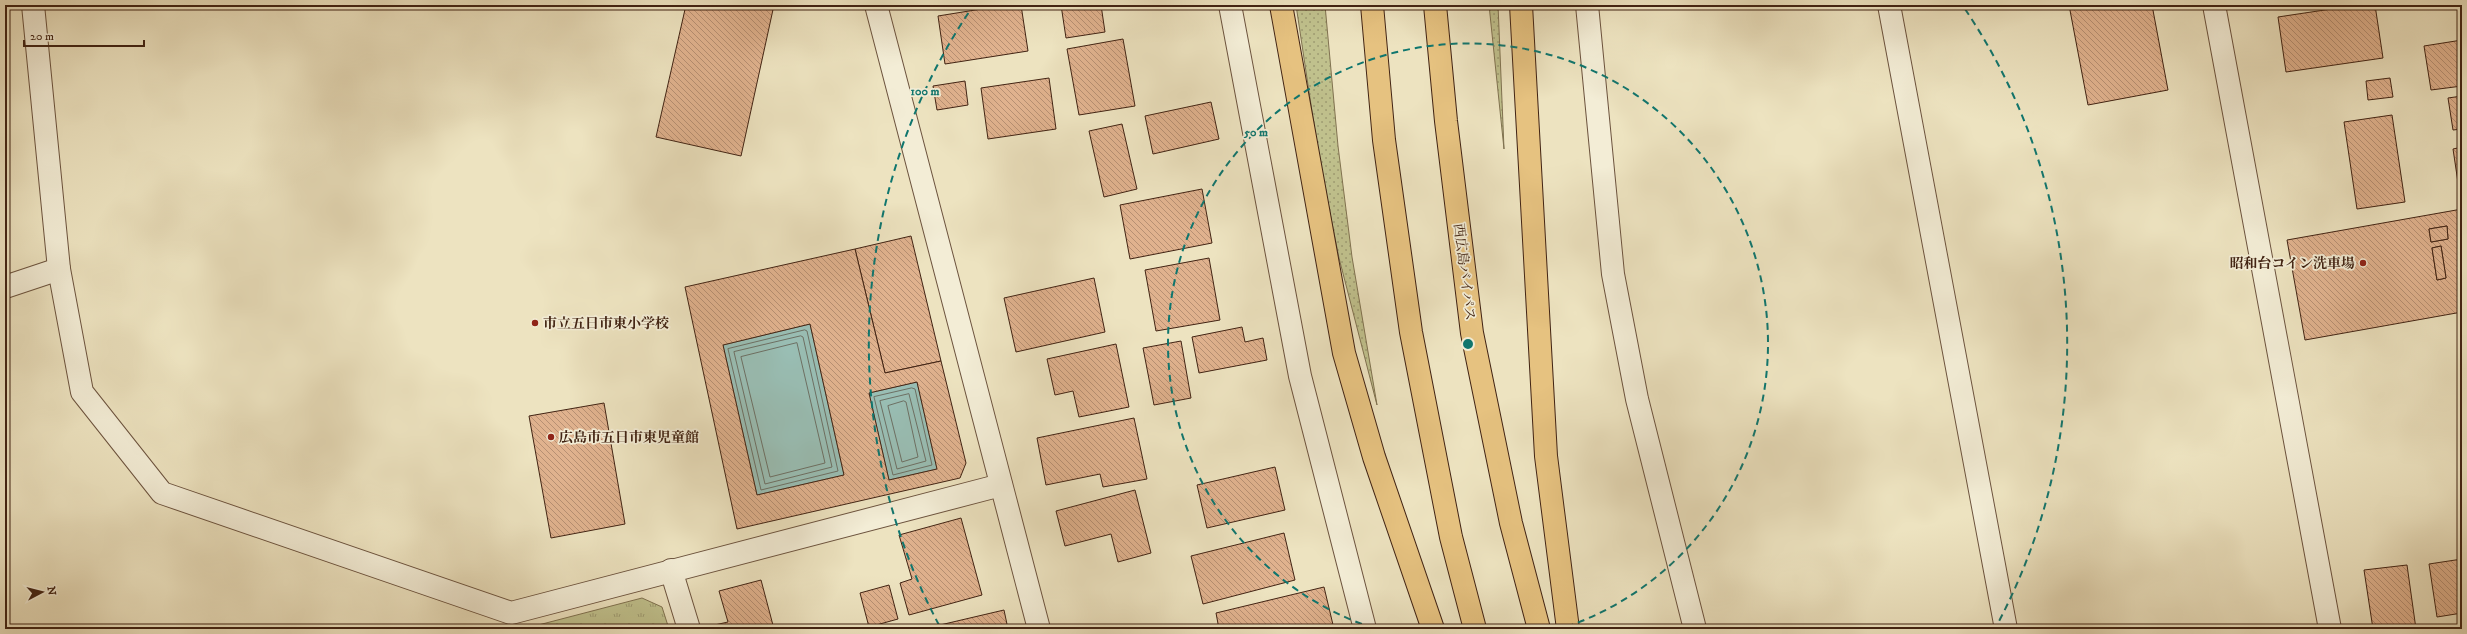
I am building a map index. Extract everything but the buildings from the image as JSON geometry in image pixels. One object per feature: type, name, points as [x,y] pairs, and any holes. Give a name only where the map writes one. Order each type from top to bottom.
[{"type":"highway","points":[[1281,5],[1344,353],[1374,457],[1433,629]]},
{"type":"highway","points":[[1372,5],[1384,140],[1411,332],[1451,537],[1475,629]]},
{"type":"highway","name":"西広島バイパス","points":[[1435,5],[1446,121],[1472,332],[1511,523],[1538,629]]},
{"type":"highway","points":[[1521,5],[1546,456],[1568,629]]},
{"type":"street","points":[[33,5],[58,269],[82,392],[162,493],[511,613],[1001,485]]},
{"type":"street","points":[[876,5],[1039,629]]},
{"type":"street","points":[[1230,5],[1300,376],[1365,629]]},
{"type":"street","points":[[1587,5],[1613,274],[1637,399],[1695,629]]},
{"type":"street","points":[[1889,5],[2006,629]]},
{"type":"street","points":[[2214,5],[2330,629]]},
{"type":"street","points":[[5,286],[58,269]]},
{"type":"street","points":[[671,570],[689,629]]},
{"type":"green space","points":[[1296,5],[1325,5],[1338,146],[1352,257],[1377,405],[1339,258],[1319,158]]},
{"type":"green space","points":[[1489,5],[1498,5],[1504,149]]},
{"type":"green space","points":[[642,598],[662,607],[669,629],[523,629]]},
{"type":"water","points":[[810,324],[844,475],[757,495],[723,345]]},
{"type":"water","points":[[917,382],[937,469],[889,480],[869,393]]},
{"type":"place","name":"昭和台コイン洗車場","points":[[2363,263]]},
{"type":"place","name":"市立五日市東小学校","points":[[535,323]]},
{"type":"place","name":"広島市五日市東児童館","points":[[551,437]]}]
